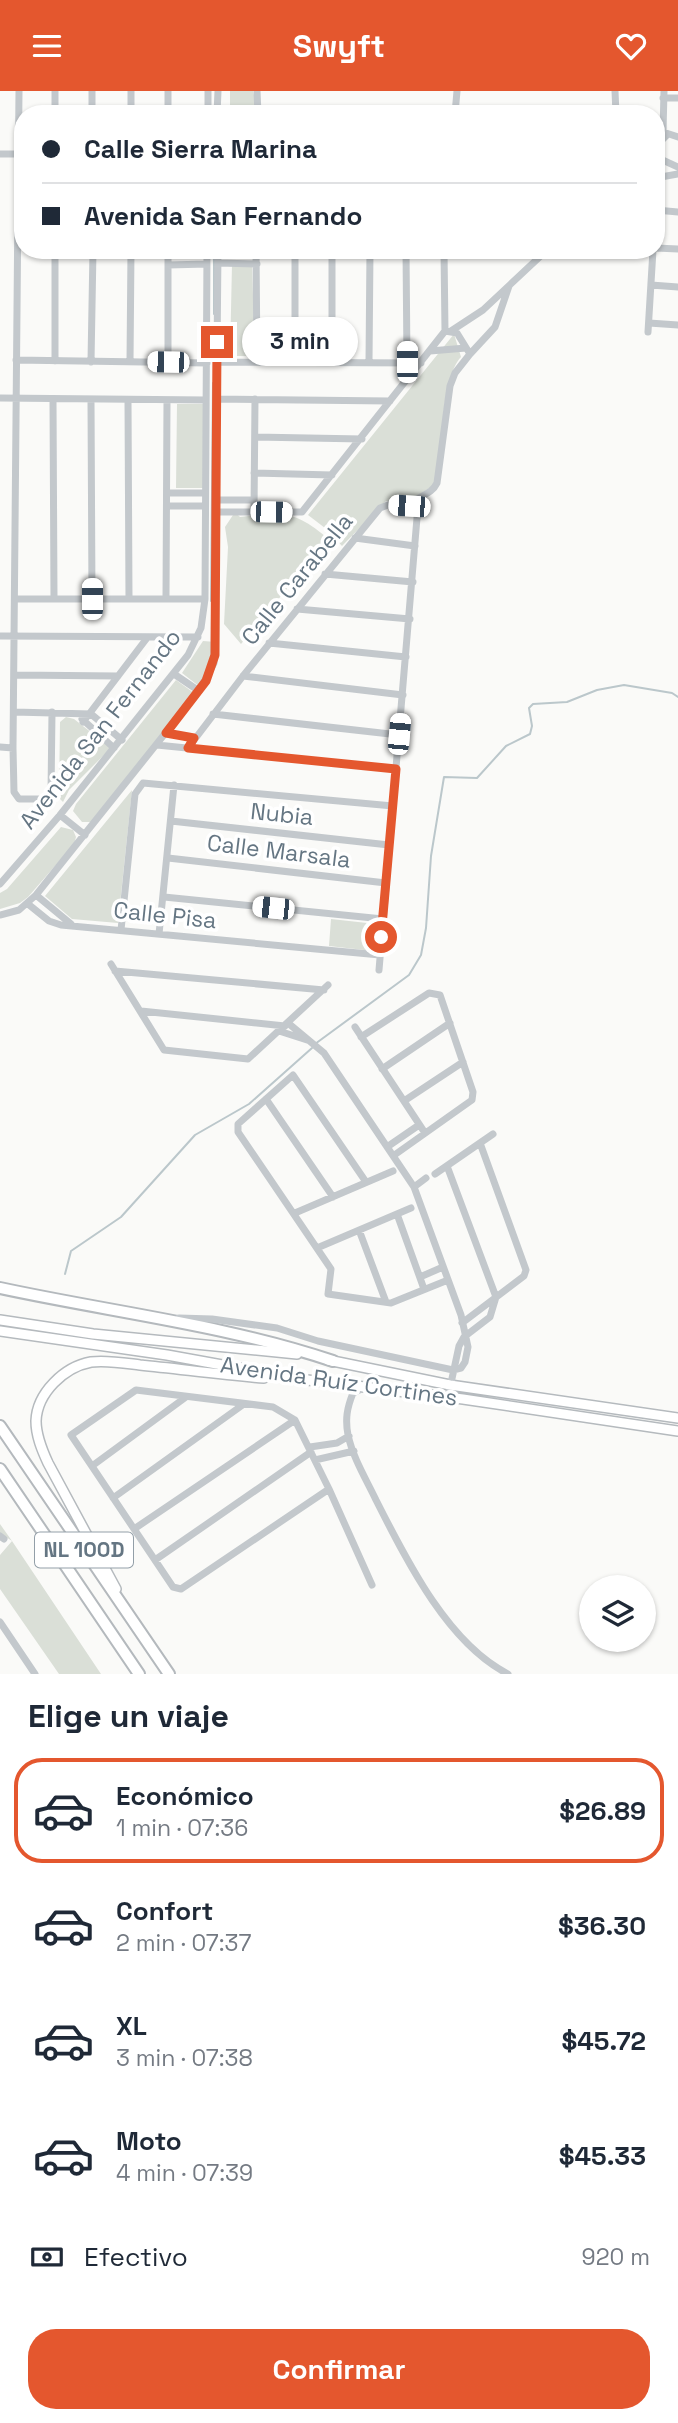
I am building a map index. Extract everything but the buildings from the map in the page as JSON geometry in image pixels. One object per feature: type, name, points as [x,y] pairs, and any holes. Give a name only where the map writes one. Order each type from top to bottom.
[{"type":"highway","points":[[0,1286],[88,1307],[251,1336],[333,1361]]},
{"type":"highway","name":"NL 100D","points":[[0,1426],[169,1674]]},
{"type":"highway","name":"NL 100D","points":[[0,1469],[139,1674]]},
{"type":"main road","points":[[0,1320],[93,1334],[295,1354],[450,1385],[678,1418]]},
{"type":"main road","name":"Avenida Ruíz Cortines","points":[[0,1331],[317,1381],[678,1431]]},
{"type":"main road","points":[[136,1625],[39,1442],[37,1409],[52,1385],[77,1366],[103,1361],[234,1376],[317,1381]]},
{"type":"street","points":[[208,92],[218,92]]},
{"type":"street","points":[[664,94],[678,99]]},
{"type":"street","points":[[667,135],[678,137]]},
{"type":"street","points":[[18,259],[13,748],[14,792],[19,799],[46,799],[51,794],[52,712]]},
{"type":"street","points":[[55,259],[55,361]]},
{"type":"street","points":[[92,362],[93,259]]},
{"type":"street","points":[[130,362],[131,259]]},
{"type":"street","points":[[167,259],[168,362]]},
{"type":"street","name":"Avenida San Fernando","points":[[0,884],[122,740],[174,674],[198,636],[205,599],[207,259]]},
{"type":"street","name":"Avenida San Fernando","points":[[0,915],[28,904],[36,895],[157,745],[211,671],[215,655],[218,259]]},
{"type":"street","points":[[257,259],[257,362]]},
{"type":"street","points":[[295,259],[295,362]]},
{"type":"street","points":[[332,259],[332,362]]},
{"type":"street","points":[[369,362],[370,259]]},
{"type":"street","points":[[406,259],[407,362]]},
{"type":"street","points":[[444,259],[448,331]]},
{"type":"street","points":[[216,512],[302,512],[448,331],[483,310],[537,259]]},
{"type":"street","points":[[648,332],[654,259]]},
{"type":"street","points":[[218,263],[257,264]]},
{"type":"street","points":[[167,265],[207,264]]},
{"type":"street","points":[[379,970],[413,582],[417,514],[409,506],[414,500],[432,491],[438,483],[450,386],[468,351],[495,327],[510,284]]},
{"type":"street","points":[[651,285],[678,287]]},
{"type":"street","points":[[649,323],[678,325]]},
{"type":"street","points":[[448,331],[457,333],[468,351]]},
{"type":"street","points":[[430,351],[468,351]]},
{"type":"street","points":[[16,361],[207,362]]},
{"type":"street","points":[[217,362],[421,363]]},
{"type":"street","points":[[206,381],[216,380]]},
{"type":"street","points":[[0,398],[206,400]]},
{"type":"street","points":[[53,399],[54,599]]},
{"type":"street","points":[[216,399],[390,401]]},
{"type":"street","points":[[254,512],[255,399]]},
{"type":"street","points":[[91,400],[92,599]]},
{"type":"street","points":[[128,400],[129,599]]},
{"type":"street","points":[[166,598],[167,400]]},
{"type":"street","points":[[255,437],[362,439]]},
{"type":"street","points":[[254,473],[332,475]]},
{"type":"street","points":[[168,493],[205,493]]},
{"type":"street","points":[[216,500],[254,500]]},
{"type":"street","name":"Calle Carabella","points":[[188,748],[324,574],[380,508],[388,505],[409,506]]},
{"type":"street","points":[[168,506],[205,506]]},
{"type":"street","points":[[355,538],[415,546]]},
{"type":"street","points":[[324,574],[413,582]]},
{"type":"street","points":[[16,599],[205,599]]},
{"type":"street","points":[[297,609],[410,619]]},
{"type":"street","points":[[0,636],[198,636]]},
{"type":"street","points":[[83,722],[147,638]]},
{"type":"street","points":[[269,643],[406,657]]},
{"type":"street","points":[[174,674],[199,691]]},
{"type":"street","points":[[15,675],[118,676]]},
{"type":"street","points":[[243,676],[403,695]]},
{"type":"street","points":[[14,712],[91,713],[122,740]]},
{"type":"street","points":[[77,713],[83,722],[114,748]]},
{"type":"street","points":[[213,714],[399,734]]},
{"type":"street","points":[[166,733],[194,738]]},
{"type":"street","points":[[157,745],[396,769]]},
{"type":"street","points":[[0,747],[13,748]]},
{"type":"street","points":[[121,930],[135,795],[138,786],[146,782],[393,806]]},
{"type":"street","points":[[159,934],[174,785]]},
{"type":"street","points":[[60,815],[85,835]]},
{"type":"street","name":"Nubia","points":[[171,821],[390,845]]},
{"type":"street","name":"Calle Marsala","points":[[168,858],[386,883]]},
{"type":"street","points":[[36,895],[72,925]]},
{"type":"street","points":[[164,897],[383,919]]},
{"type":"street","name":"Calle Pisa","points":[[28,904],[49,921],[72,925],[380,955]]},
{"type":"street","points":[[113,968],[326,987],[248,1059],[164,1050],[141,1011],[113,968]]},
{"type":"street","points":[[361,1037],[429,993],[437,992],[450,1023],[473,1096],[393,1156]]},
{"type":"street","points":[[141,1011],[284,1026],[314,1043],[324,1053],[414,1187],[448,1280],[468,1347],[466,1362],[461,1368],[453,1370],[318,1341],[277,1328],[212,1319],[152,1318]]},
{"type":"street","points":[[382,1069],[450,1023]]},
{"type":"street","points":[[355,1027],[425,1133]]},
{"type":"street","points":[[404,1101],[463,1062]]},
{"type":"street","points":[[366,1182],[293,1075],[238,1124],[238,1132],[331,1269],[328,1294],[391,1303],[448,1280]]},
{"type":"street","points":[[266,1099],[333,1197]]},
{"type":"street","points":[[387,1147],[419,1125]]},
{"type":"street","points":[[435,1174],[493,1134]]},
{"type":"street","points":[[462,1323],[524,1276],[526,1263],[480,1143]]},
{"type":"street","points":[[447,1166],[496,1297],[490,1317],[464,1337]]},
{"type":"street","points":[[295,1213],[393,1171]]},
{"type":"street","points":[[414,1187],[426,1178]]},
{"type":"street","points":[[317,1248],[411,1207]]},
{"type":"street","points":[[397,1214],[424,1289]]},
{"type":"street","points":[[359,1230],[386,1302]]},
{"type":"street","points":[[421,1277],[443,1267]]},
{"type":"street","points":[[447,1397],[453,1370]]},
{"type":"street","points":[[366,1387],[353,1393],[346,1410],[349,1436],[389,1526],[418,1579],[445,1616],[474,1650],[495,1668],[508,1674]]},
{"type":"street","points":[[329,1489],[181,1588],[173,1587],[71,1435],[136,1390],[273,1407],[295,1420],[311,1449],[315,1460],[329,1489],[372,1585]]},
{"type":"street","points":[[92,1466],[187,1396]]},
{"type":"street","points":[[113,1498],[245,1403]]},
{"type":"street","points":[[134,1528],[295,1420]]},
{"type":"street","points":[[155,1560],[311,1449],[337,1443],[349,1436]]},
{"type":"street","points":[[315,1460],[354,1451]]},
{"type":"street","points":[[0,1622],[35,1674]]},
{"type":"shaded area","points":[[230,91],[253,91],[255,105],[230,105]]},
{"type":"shaded area","points":[[232,264],[252,265],[255,356],[230,356]]},
{"type":"shaded area","points":[[454,334],[461,357],[454,367],[446,398],[439,482],[410,500],[386,501],[342,546],[308,515]]},
{"type":"shaded area","points":[[177,404],[204,404],[205,488],[176,488]]},
{"type":"shaded area","points":[[235,512],[240,517],[276,514],[295,517],[326,537],[316,554],[241,644],[224,624],[228,547],[225,527]]},
{"type":"shaded area","points":[[203,641],[216,642],[215,653],[200,687],[182,673]]},
{"type":"shaded area","points":[[176,680],[194,693],[92,822],[82,822],[73,811],[76,804]]},
{"type":"shaded area","points":[[66,717],[74,719],[111,748],[69,790],[63,802],[59,798],[60,722]]},
{"type":"shaded area","points":[[132,790],[118,923],[72,919],[45,896]]},
{"type":"shaded area","points":[[61,827],[73,830],[76,837],[74,844],[28,897],[20,903],[0,909],[0,893],[7,889]]},
{"type":"shaded area","points":[[331,919],[376,924],[375,949],[373,951],[329,946]]},
{"type":"shaded area","points":[[0,1524],[12,1541],[0,1533]]},
{"type":"shaded area","points":[[12,1541],[101,1674],[59,1674],[0,1589],[0,1555]]},
{"type":"waterway","points":[[214,259],[214,314]]},
{"type":"waterway","points":[[211,601],[213,383]]},
{"type":"waterway","points":[[315,1044],[409,975],[421,955],[426,928],[431,856],[444,777],[477,778],[506,746],[530,734],[532,726],[529,708],[533,704],[567,702],[597,690],[624,685],[672,693],[678,697]]},
{"type":"waterway","points":[[65,1274],[71,1251],[121,1217],[195,1135],[249,1104],[312,1048]]},
{"type":"route","points":[[217,342],[214,663],[206,681],[166,733],[194,738],[188,748],[396,769],[381,937]]}]
